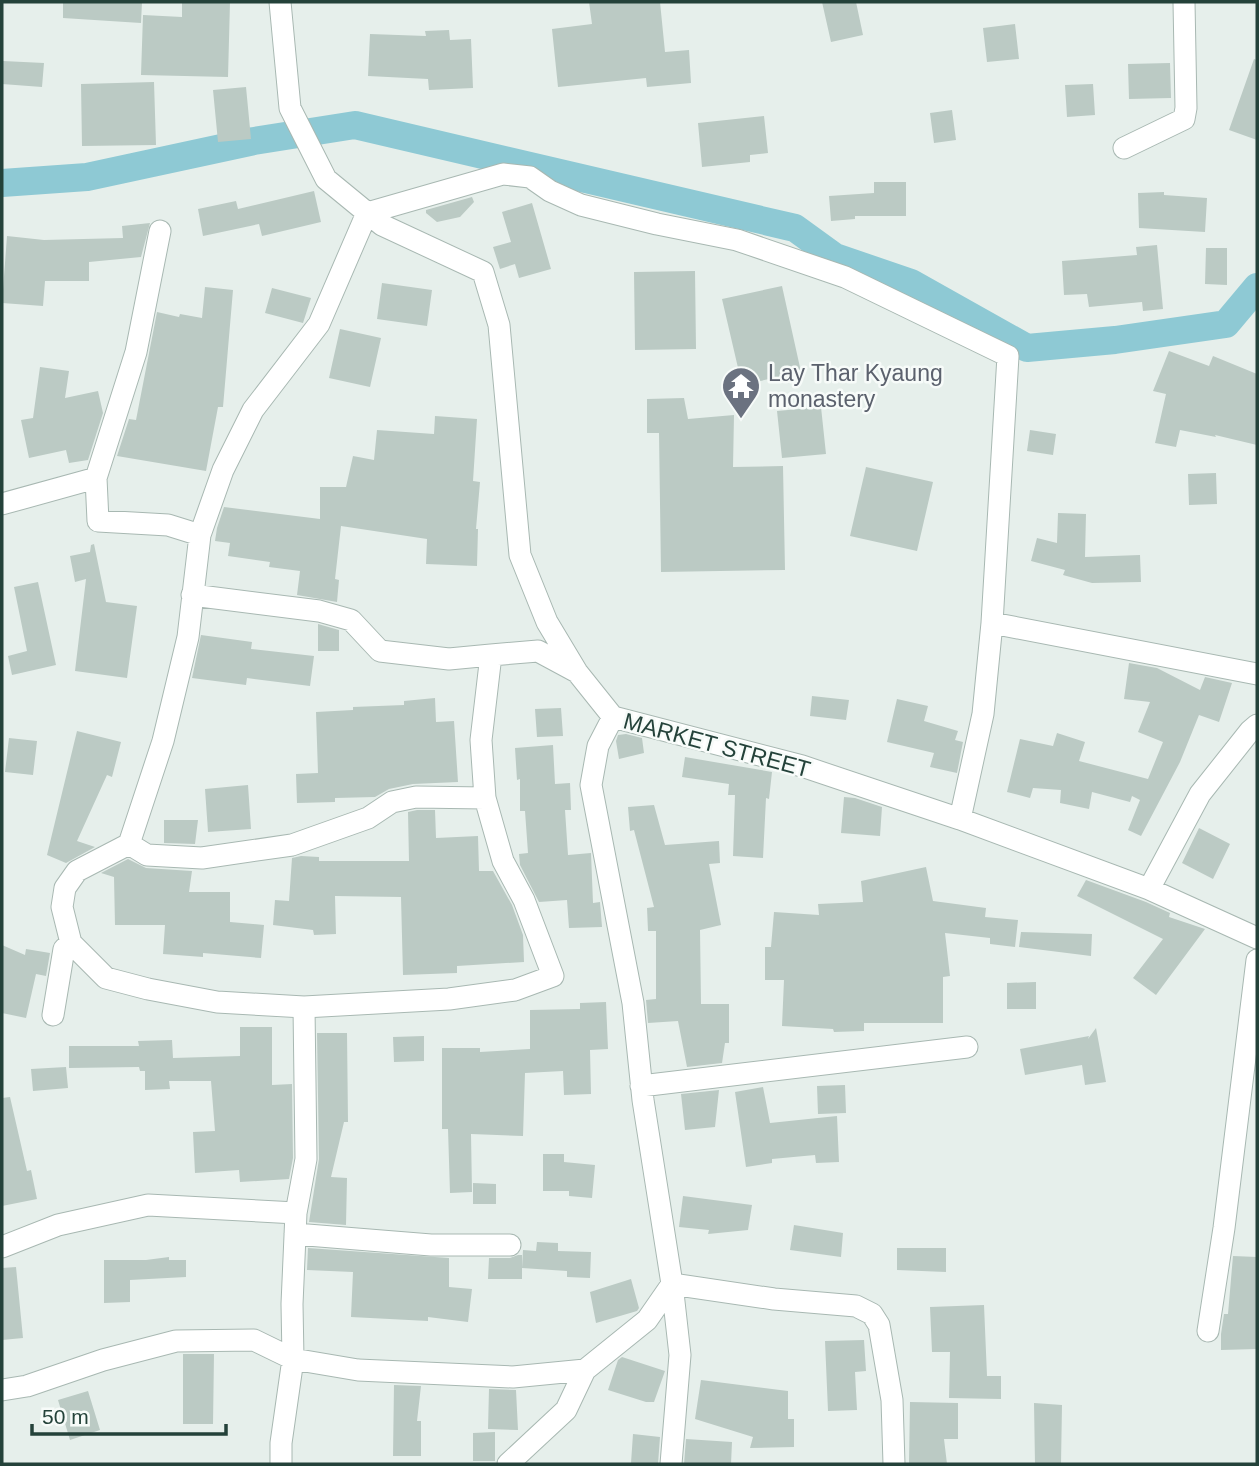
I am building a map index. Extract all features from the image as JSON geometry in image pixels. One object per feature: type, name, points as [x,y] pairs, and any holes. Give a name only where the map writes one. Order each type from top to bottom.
[{"type":"street","name":"MARKET STREET","points":[[280,2],[290,108],[327,179],[382,225],[483,272],[499,325],[520,555],[547,622],[577,672],[613,717],[802,766],[960,819],[1149,889],[1257,938]]},
{"type":"street","points":[[1124,148],[1184,118],[1184,2]]},
{"type":"street","points":[[491,655],[481,740],[485,798],[503,861],[524,900],[552,976],[515,990],[462,997],[304,1007],[217,1002],[106,978],[71,943],[62,907],[65,888],[77,871],[128,844],[163,741],[188,637],[200,535],[223,470],[253,410],[319,324],[367,213],[503,174],[530,177],[550,191],[581,205],[737,240],[845,277],[1008,356],[992,623],[983,714],[960,819]]},
{"type":"street","points":[[160,231],[136,352],[96,478],[98,521],[168,525],[200,535]]},
{"type":"street","points":[[2,504],[96,478]]},
{"type":"street","points":[[192,596],[319,611],[351,620],[380,651],[449,659],[538,651],[577,672]]},
{"type":"street","points":[[992,623],[1257,674]]},
{"type":"street","points":[[613,717],[598,746],[592,785],[633,1003],[641,1086],[672,1284],[680,1355],[671,1464]]},
{"type":"street","points":[[1149,889],[1200,794],[1257,725]]},
{"type":"street","points":[[128,844],[147,855],[202,858],[292,845],[368,818],[392,802],[404,799],[485,798]]},
{"type":"street","points":[[53,1015],[64,949],[71,943]]},
{"type":"street","points":[[1208,1331],[1224,1228],[1257,960]]},
{"type":"street","points":[[281,1464],[281,1443],[292,1359],[295,1224],[306,1160],[304,1007]]},
{"type":"street","points":[[641,1086],[967,1047]]},
{"type":"street","points":[[2,1247],[58,1225],[148,1205],[431,1245],[510,1245]]},
{"type":"street","points":[[508,1464],[566,1410],[585,1370],[647,1320],[672,1284]]},
{"type":"street","points":[[672,1284],[774,1299],[856,1306],[872,1314],[879,1325],[892,1400],[894,1464]]},
{"type":"street","points":[[2,1390],[27,1386],[103,1360],[176,1341],[254,1340],[292,1359],[358,1370],[513,1377],[585,1370]]},
{"type":"building","points":[[63,2],[142,2],[141,23],[63,18]]},
{"type":"building","points":[[182,2],[230,2],[228,77],[141,75],[143,15],[182,17]]},
{"type":"building","points":[[589,2],[660,2],[665,52],[689,50],[691,83],[647,87],[646,78],[558,87],[552,29],[592,24]]},
{"type":"building","points":[[822,2],[856,2],[863,35],[831,42]]},
{"type":"building","points":[[1015,24],[1019,59],[987,62],[983,28]]},
{"type":"building","points":[[449,30],[450,40],[471,39],[473,88],[429,90],[428,79],[368,76],[370,34],[426,36],[425,31]]},
{"type":"building","points":[[1254,59],[1257,60],[1257,140],[1229,130]]},
{"type":"building","points":[[3,61],[44,63],[42,87],[2,84]]},
{"type":"building","points":[[1170,63],[1171,98],[1129,99],[1128,64]]},
{"type":"building","points":[[154,82],[156,145],[82,146],[81,84]]},
{"type":"building","points":[[1093,84],[1095,115],[1067,117],[1065,85]]},
{"type":"building","points":[[246,87],[251,139],[218,142],[213,90]]},
{"type":"building","points":[[952,110],[956,140],[934,143],[930,113]]},
{"type":"building","points":[[764,116],[768,153],[750,155],[750,162],[702,167],[698,123]]},
{"type":"building","points":[[874,182],[906,182],[906,216],[855,216],[855,219],[831,221],[829,196],[874,193]]},
{"type":"building","points":[[314,191],[321,222],[262,236],[259,224],[203,236],[198,209],[236,201],[238,209]]},
{"type":"building","points":[[1164,192],[1164,195],[1207,198],[1205,232],[1139,228],[1138,193]]},
{"type":"building","points":[[472,197],[474,202],[460,217],[437,222],[426,213],[426,210]]},
{"type":"building","points":[[532,203],[551,269],[519,278],[515,264],[500,269],[493,247],[511,242],[502,212]]},
{"type":"building","points":[[150,223],[141,257],[89,262],[89,281],[45,281],[43,306],[2,303],[7,236],[44,240],[123,238],[122,226]]},
{"type":"building","points":[[1157,245],[1163,309],[1143,311],[1142,302],[1089,307],[1087,294],[1064,295],[1062,261],[1137,255],[1136,247]]},
{"type":"building","points":[[1206,248],[1227,248],[1227,285],[1205,284]]},
{"type":"building","points":[[695,271],[696,349],[635,350],[634,272]]},
{"type":"building","points":[[382,283],[432,290],[427,326],[377,319]]},
{"type":"building","points":[[782,286],[801,372],[742,385],[722,299]]},
{"type":"building","points":[[205,287],[233,290],[223,407],[218,407],[206,471],[117,456],[129,419],[136,420],[157,312],[202,318]]},
{"type":"building","points":[[272,288],[311,298],[303,323],[265,313]]},
{"type":"building","points":[[340,329],[381,338],[370,387],[329,378]]},
{"type":"building","points":[[1169,351],[1209,366],[1213,356],[1257,374],[1257,445],[1180,430],[1176,447],[1155,443],[1166,394],[1153,391]]},
{"type":"building","points":[[40,367],[69,371],[65,398],[98,391],[103,413],[88,460],[69,463],[66,450],[29,458],[21,420],[33,418]]},
{"type":"building","points":[[684,398],[688,419],[734,415],[733,467],[783,466],[785,570],[661,572],[659,433],[647,433],[647,399]]},
{"type":"building","points":[[821,407],[826,454],[782,458],[777,411]]},
{"type":"building","points":[[435,416],[477,419],[473,481],[480,482],[476,529],[477,566],[426,564],[427,539],[341,526],[335,579],[339,580],[337,602],[297,595],[300,571],[269,567],[270,562],[228,556],[230,543],[215,541],[224,507],[320,519],[320,487],[346,487],[353,456],[374,460],[377,430],[434,434]]},
{"type":"building","points":[[1030,430],[1056,434],[1053,455],[1027,451]]},
{"type":"building","points":[[866,467],[933,482],[917,551],[850,536]]},
{"type":"building","points":[[1216,473],[1217,504],[1189,505],[1188,474]]},
{"type":"building","points":[[1058,513],[1086,514],[1085,557],[1140,555],[1141,582],[1092,583],[1063,575],[1065,570],[1031,561],[1037,538],[1057,543]]},
{"type":"building","points":[[94,544],[106,602],[137,606],[127,678],[75,671],[86,579],[75,582],[70,556],[90,552],[91,545]]},
{"type":"building","points":[[38,582],[56,665],[12,675],[8,656],[27,651],[14,587]]},
{"type":"building","points":[[318,624],[339,630],[339,651],[318,651]]},
{"type":"building","points":[[201,635],[252,642],[251,649],[314,656],[310,686],[247,678],[246,685],[192,678]]},
{"type":"building","points":[[1129,663],[1157,668],[1200,690],[1205,677],[1232,683],[1219,722],[1199,715],[1180,762],[1141,836],[1128,830],[1140,800],[1132,796],[1130,802],[1092,792],[1089,809],[1060,803],[1061,790],[1033,788],[1030,798],[1007,792],[1020,739],[1053,746],[1057,733],[1085,742],[1079,761],[1148,779],[1163,742],[1138,732],[1150,702],[1124,699]]},
{"type":"building","points":[[812,696],[849,700],[846,720],[810,716]]},
{"type":"building","points":[[435,698],[436,722],[454,721],[458,782],[413,784],[389,789],[375,797],[297,803],[296,774],[318,773],[316,712],[404,705],[404,701]]},
{"type":"building","points":[[897,699],[928,706],[924,721],[958,731],[955,740],[963,742],[957,773],[930,767],[934,753],[887,742]]},
{"type":"building","points":[[561,708],[563,736],[537,737],[535,709]]},
{"type":"building","points":[[77,731],[121,742],[112,777],[107,775],[77,841],[95,847],[66,863],[47,855]]},
{"type":"building","points":[[618,735],[642,738],[644,753],[619,759],[616,741]]},
{"type":"building","points":[[9,738],[37,741],[33,775],[5,772]]},
{"type":"building","points":[[553,745],[555,784],[570,783],[571,810],[565,810],[568,855],[591,853],[593,903],[600,902],[602,927],[569,928],[567,900],[539,902],[520,865],[519,854],[528,853],[525,811],[520,811],[520,779],[517,780],[515,748]]},
{"type":"building","points":[[685,757],[772,772],[769,799],[766,798],[763,858],[733,856],[735,795],[728,795],[729,784],[682,777]]},
{"type":"building","points":[[248,785],[251,829],[208,832],[205,789]]},
{"type":"building","points":[[844,797],[882,807],[880,836],[841,833]]},
{"type":"building","points":[[654,805],[665,845],[719,841],[720,863],[709,864],[721,925],[700,930],[701,1004],[729,1004],[729,1043],[725,1043],[722,1063],[687,1067],[678,1021],[648,1023],[646,1000],[656,999],[656,931],[648,931],[647,908],[654,907],[634,830],[630,831],[628,807]]},
{"type":"building","points":[[435,810],[436,838],[478,836],[479,871],[493,871],[512,905],[523,935],[524,962],[457,966],[457,973],[403,975],[401,897],[335,896],[336,934],[314,935],[313,930],[273,925],[275,900],[289,901],[292,858],[319,857],[319,861],[409,861],[408,812]]},
{"type":"building","points":[[164,820],[198,820],[195,844],[164,843]]},
{"type":"building","points":[[1199,828],[1230,844],[1213,879],[1182,863]]},
{"type":"building","points":[[128,859],[146,868],[192,871],[189,892],[230,892],[230,922],[264,925],[261,958],[203,953],[203,957],[163,954],[165,925],[115,925],[114,877],[101,873]]},
{"type":"building","points":[[926,867],[933,901],[986,908],[985,917],[1018,920],[1015,947],[990,944],[990,938],[945,933],[950,976],[943,977],[943,1023],[864,1023],[864,1031],[834,1032],[833,1029],[782,1026],[784,980],[765,980],[765,947],[771,947],[774,912],[819,915],[818,904],[863,902],[861,881]]},
{"type":"building","points":[[1086,880],[1146,902],[1170,913],[1169,917],[1205,929],[1156,995],[1133,978],[1163,939],[1077,896]]},
{"type":"building","points":[[1021,932],[1092,934],[1091,956],[1019,947]]},
{"type":"building","points":[[2,945],[25,955],[26,949],[50,953],[46,976],[36,974],[26,1018],[2,1013]]},
{"type":"building","points":[[1036,982],[1036,1009],[1007,1009],[1007,983]]},
{"type":"building","points":[[606,1002],[608,1049],[590,1050],[591,1094],[564,1095],[563,1071],[525,1073],[523,1136],[471,1134],[472,1192],[450,1193],[448,1129],[442,1129],[442,1048],[480,1048],[480,1052],[530,1049],[530,1010],[580,1009],[580,1003]]},
{"type":"building","points":[[240,1027],[272,1027],[272,1085],[292,1084],[293,1158],[289,1179],[240,1182],[239,1170],[195,1173],[193,1132],[215,1131],[211,1081],[169,1081],[170,1089],[145,1090],[145,1071],[140,1071],[139,1067],[69,1068],[69,1046],[139,1046],[138,1041],[172,1040],[173,1058],[240,1056]]},
{"type":"building","points":[[1096,1028],[1106,1082],[1085,1085],[1082,1065],[1025,1075],[1020,1049],[1089,1036],[1088,1039]]},
{"type":"building","points":[[317,1033],[347,1033],[348,1122],[344,1122],[331,1177],[347,1178],[346,1225],[309,1222],[319,1159]]},
{"type":"building","points":[[424,1036],[424,1061],[394,1062],[393,1037]]},
{"type":"building","points":[[66,1067],[68,1088],[33,1091],[31,1069]]},
{"type":"building","points":[[845,1085],[846,1113],[818,1114],[817,1086]]},
{"type":"building","points":[[763,1087],[770,1123],[837,1116],[839,1162],[816,1163],[815,1155],[772,1159],[772,1163],[746,1167],[735,1092]]},
{"type":"building","points":[[719,1090],[715,1127],[685,1130],[681,1094]]},
{"type":"building","points":[[10,1097],[27,1171],[31,1170],[37,1199],[2,1206],[2,1098]]},
{"type":"building","points":[[543,1154],[564,1154],[564,1162],[595,1165],[592,1198],[569,1196],[569,1191],[543,1191]]},
{"type":"building","points":[[473,1183],[496,1184],[496,1204],[473,1204]]},
{"type":"building","points":[[683,1196],[752,1205],[748,1230],[708,1234],[709,1230],[679,1227]]},
{"type":"building","points":[[794,1225],[843,1233],[841,1257],[790,1250]]},
{"type":"building","points":[[537,1242],[558,1243],[558,1251],[591,1252],[590,1278],[567,1277],[567,1271],[522,1268],[523,1250],[536,1251]]},
{"type":"building","points":[[308,1248],[449,1258],[449,1287],[472,1289],[468,1322],[428,1317],[428,1321],[351,1317],[353,1272],[307,1270]]},
{"type":"building","points":[[897,1248],[946,1248],[946,1272],[897,1270]]},
{"type":"building","points":[[522,1255],[522,1279],[488,1279],[489,1258],[510,1258]]},
{"type":"building","points":[[1233,1256],[1257,1257],[1257,1349],[1221,1350],[1224,1314],[1228,1314]]},
{"type":"building","points":[[169,1257],[169,1260],[186,1260],[186,1277],[130,1280],[130,1302],[104,1303],[104,1260]]},
{"type":"building","points":[[16,1267],[23,1338],[2,1340],[2,1268]]},
{"type":"building","points":[[631,1279],[639,1308],[637,1311],[596,1323],[590,1292]]},
{"type":"building","points":[[984,1305],[987,1376],[1001,1376],[1001,1399],[949,1398],[950,1352],[932,1352],[930,1307]]},
{"type":"building","points":[[864,1340],[866,1371],[855,1372],[857,1410],[828,1411],[825,1341]]},
{"type":"building","points":[[183,1354],[214,1354],[213,1424],[183,1424]]},
{"type":"building","points":[[622,1357],[665,1371],[654,1402],[608,1390],[618,1360]]},
{"type":"building","points":[[701,1380],[788,1391],[788,1419],[794,1419],[794,1447],[750,1448],[753,1437],[695,1419]]},
{"type":"building","points":[[394,1385],[421,1386],[417,1421],[421,1421],[421,1456],[393,1456]]},
{"type":"building","points":[[489,1389],[516,1390],[518,1430],[488,1429]]},
{"type":"building","points":[[88,1391],[100,1430],[70,1440],[58,1400]]},
{"type":"building","points":[[910,1402],[958,1403],[958,1439],[944,1439],[947,1464],[909,1464]]},
{"type":"building","points":[[1034,1403],[1062,1405],[1061,1464],[1035,1464]]},
{"type":"building","points":[[495,1432],[495,1461],[473,1461],[473,1433]]},
{"type":"building","points":[[633,1434],[660,1437],[658,1464],[631,1463]]},
{"type":"building","points":[[686,1439],[732,1442],[731,1464],[684,1464]]},
{"type":"waterway","points":[[2,183],[87,177],[254,141],[355,125],[795,228],[835,257],[911,283],[1027,348],[1115,340],[1226,324],[1257,287]]},
{"type":"place","name":"Lay Thar Kyaung monastery","points":[[741,420]]}]
